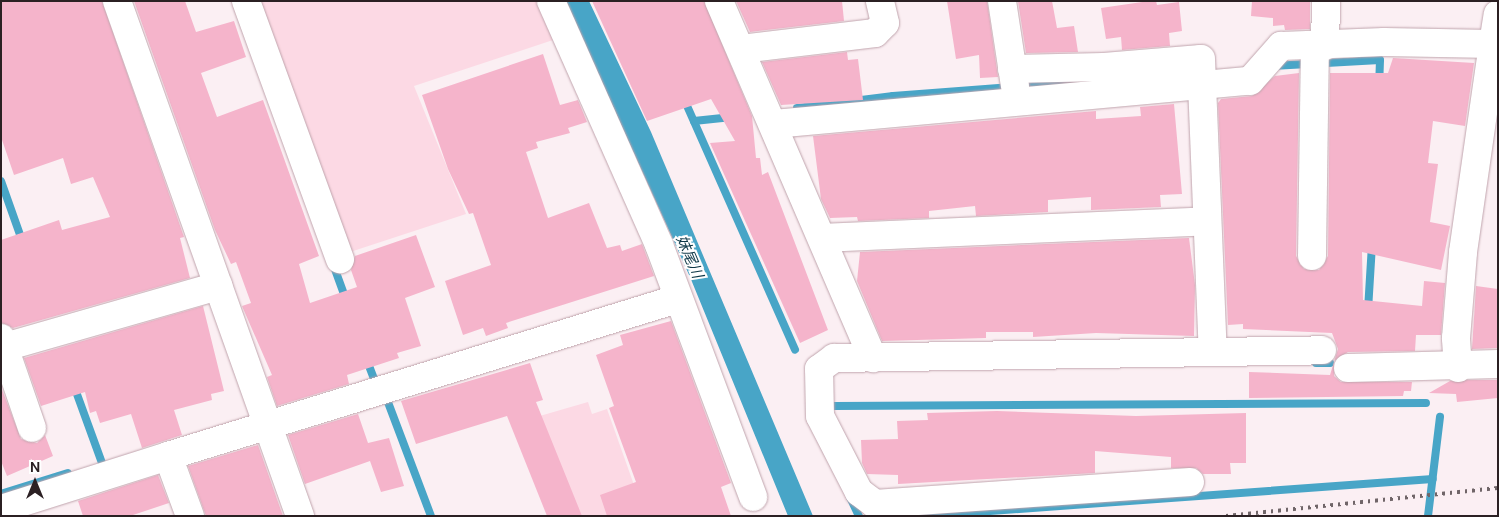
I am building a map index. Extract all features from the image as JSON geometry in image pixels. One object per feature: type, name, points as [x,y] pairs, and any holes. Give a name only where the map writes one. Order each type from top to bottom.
[{"type":"street","points":[[117,1],[300,516]]},
{"type":"street","points":[[246,1],[340,259]]},
{"type":"street","points":[[551,1],[659,245],[676,299],[753,497]]},
{"type":"street","points":[[719,1],[774,124],[873,358]]},
{"type":"street","points":[[741,49],[875,33],[885,23],[880,1]]},
{"type":"street","points":[[1002,1],[1015,85]]},
{"type":"street","points":[[1312,256],[1318,55],[1326,1]]},
{"type":"street","points":[[1457,361],[1463,252],[1498,14]]},
{"type":"street","points":[[1202,76],[1250,81],[1281,46],[1318,55],[1384,42],[1493,44]]},
{"type":"street","points":[[774,124],[1015,85],[1104,68],[1201,59],[1212,352]]},
{"type":"street","points":[[823,238],[1206,220]]},
{"type":"street","points":[[32,428],[3,343],[57,332],[218,286]]},
{"type":"street","points":[[1,509],[267,424],[676,299]]},
{"type":"street","points":[[1190,482],[875,504],[859,492],[820,416],[819,369],[834,358],[1322,350]]},
{"type":"street","points":[[1348,368],[1457,361],[1498,364]]},
{"type":"street","points":[[168,456],[190,516]]},
{"type":"shaded area","points":[[256,1],[545,1],[562,37],[414,86],[466,214],[344,254]]},
{"type":"shaded area","points":[[588,402],[592,414],[607,409],[645,516],[554,516],[526,420]]},
{"type":"water","name":"妹尾川","points":[[565,1],[589,1],[651,132],[813,516],[788,516],[690,277]]},
{"type":"building","points":[[1,1],[102,1],[184,237],[180,238],[190,278],[13,328],[1,323],[1,240],[59,220],[62,230],[110,217],[93,177],[71,184],[63,158],[14,175],[1,137]]},
{"type":"building","points":[[134,1],[185,1],[196,32],[234,21],[246,57],[201,73],[217,117],[263,100],[319,256],[299,264],[310,303],[357,287],[351,270],[355,256],[416,235],[435,287],[405,298],[421,346],[397,353],[399,358],[347,375],[349,384],[277,406],[267,377],[272,375],[242,306],[251,303],[236,262],[231,264],[215,230]]},
{"type":"building","points":[[592,1],[704,1],[752,116],[756,158],[760,158],[762,175],[768,172],[828,330],[800,343],[710,143],[735,141],[711,99],[647,121]]},
{"type":"building","points":[[736,1],[842,1],[844,21],[750,32]]},
{"type":"building","points":[[947,1],[987,1],[998,77],[980,78],[979,55],[956,59]]},
{"type":"building","points":[[1018,1],[1052,1],[1057,28],[1074,26],[1078,52],[1026,53]]},
{"type":"building","points":[[1156,1],[1157,5],[1179,2],[1182,31],[1169,33],[1170,46],[1122,50],[1121,37],[1106,39],[1101,8]]},
{"type":"building","points":[[1252,1],[1310,1],[1310,29],[1285,30],[1284,25],[1273,26],[1273,18],[1251,16]]},
{"type":"building","points":[[847,52],[848,60],[858,59],[863,100],[781,105],[762,62]]},
{"type":"building","points":[[543,54],[560,105],[578,100],[587,122],[568,128],[570,133],[536,142],[538,148],[526,152],[548,218],[589,203],[607,248],[620,245],[622,251],[642,244],[654,276],[506,323],[508,328],[486,336],[483,328],[463,335],[445,281],[491,265],[473,213],[469,214],[448,169],[422,95]]},
{"type":"building","points":[[1393,58],[1474,63],[1465,126],[1433,121],[1428,163],[1438,164],[1430,222],[1450,226],[1441,270],[1362,252],[1363,300],[1422,306],[1424,281],[1445,283],[1441,335],[1416,335],[1415,351],[1348,352],[1334,361],[1338,349],[1332,333],[1243,329],[1243,324],[1228,325],[1218,103],[1221,99],[1252,96],[1275,76],[1299,73],[1296,256],[1304,269],[1319,270],[1328,256],[1330,73],[1388,73]]},
{"type":"building","points":[[1174,104],[1182,194],[1160,195],[1161,207],[1091,210],[1091,197],[1048,200],[1048,212],[976,216],[975,206],[929,211],[929,218],[858,221],[857,217],[830,218],[821,199],[813,136],[1096,111],[1096,119],[1141,116],[1140,107]]},
{"type":"building","points":[[1189,238],[1195,285],[1194,336],[1096,333],[1033,337],[1033,332],[986,332],[986,338],[882,341],[857,281],[860,252]]},
{"type":"building","points":[[1476,286],[1498,289],[1498,348],[1472,349]]},
{"type":"building","points":[[203,306],[224,391],[211,394],[212,400],[174,410],[182,435],[142,448],[131,414],[100,423],[96,411],[90,413],[85,392],[41,406],[24,358]]},
{"type":"building","points":[[671,321],[731,483],[721,487],[731,516],[607,516],[600,495],[636,482],[609,408],[614,406],[596,355],[623,345],[620,335]]},
{"type":"building","points":[[1334,362],[1334,376],[1341,382],[1412,382],[1411,391],[1404,391],[1403,396],[1249,398],[1249,372],[1330,375]]},
{"type":"building","points":[[530,363],[543,400],[536,402],[582,516],[547,516],[507,416],[416,444],[401,401]]},
{"type":"building","points":[[1498,380],[1498,398],[1457,402],[1456,394],[1429,393],[1450,381]]},
{"type":"building","points":[[1,387],[21,439],[37,443],[45,435],[53,456],[7,476],[1,461]]},
{"type":"building","points":[[997,411],[1136,416],[1246,413],[1246,463],[1230,463],[1231,474],[1203,474],[1196,468],[1171,468],[1171,457],[1095,451],[1095,473],[898,484],[898,475],[867,474],[862,463],[861,440],[898,439],[897,421],[928,420],[927,413]]},
{"type":"building","points":[[358,414],[368,443],[389,438],[404,486],[381,492],[370,461],[305,484],[288,435]]},
{"type":"building","points":[[258,445],[283,516],[206,516],[188,466]]},
{"type":"building","points":[[158,475],[169,503],[130,516],[83,516],[78,501]]},
{"type":"waterway","points":[[1272,66],[1380,60],[1379,83]]},
{"type":"waterway","points":[[797,108],[893,96],[1094,81]]},
{"type":"waterway","points":[[684,99],[795,350]]},
{"type":"waterway","points":[[694,121],[732,117]]},
{"type":"waterway","points":[[1,181],[23,243]]},
{"type":"waterway","points":[[1368,310],[1372,244]]},
{"type":"waterway","points":[[333,264],[346,300]]},
{"type":"waterway","points":[[366,358],[375,382]]},
{"type":"waterway","points":[[1316,363],[1330,363]]},
{"type":"waterway","points":[[74,386],[102,463]]},
{"type":"waterway","points":[[386,397],[431,516]]},
{"type":"waterway","points":[[834,406],[1426,403]]},
{"type":"waterway","points":[[1428,516],[1440,417]]},
{"type":"waterway","points":[[1,494],[68,473]]},
{"type":"waterway","points":[[921,516],[1433,479]]},
{"type":"waterway","points":[[850,497],[859,516]]},
{"type":"railway","points":[[1226,516],[1498,488]]}]
